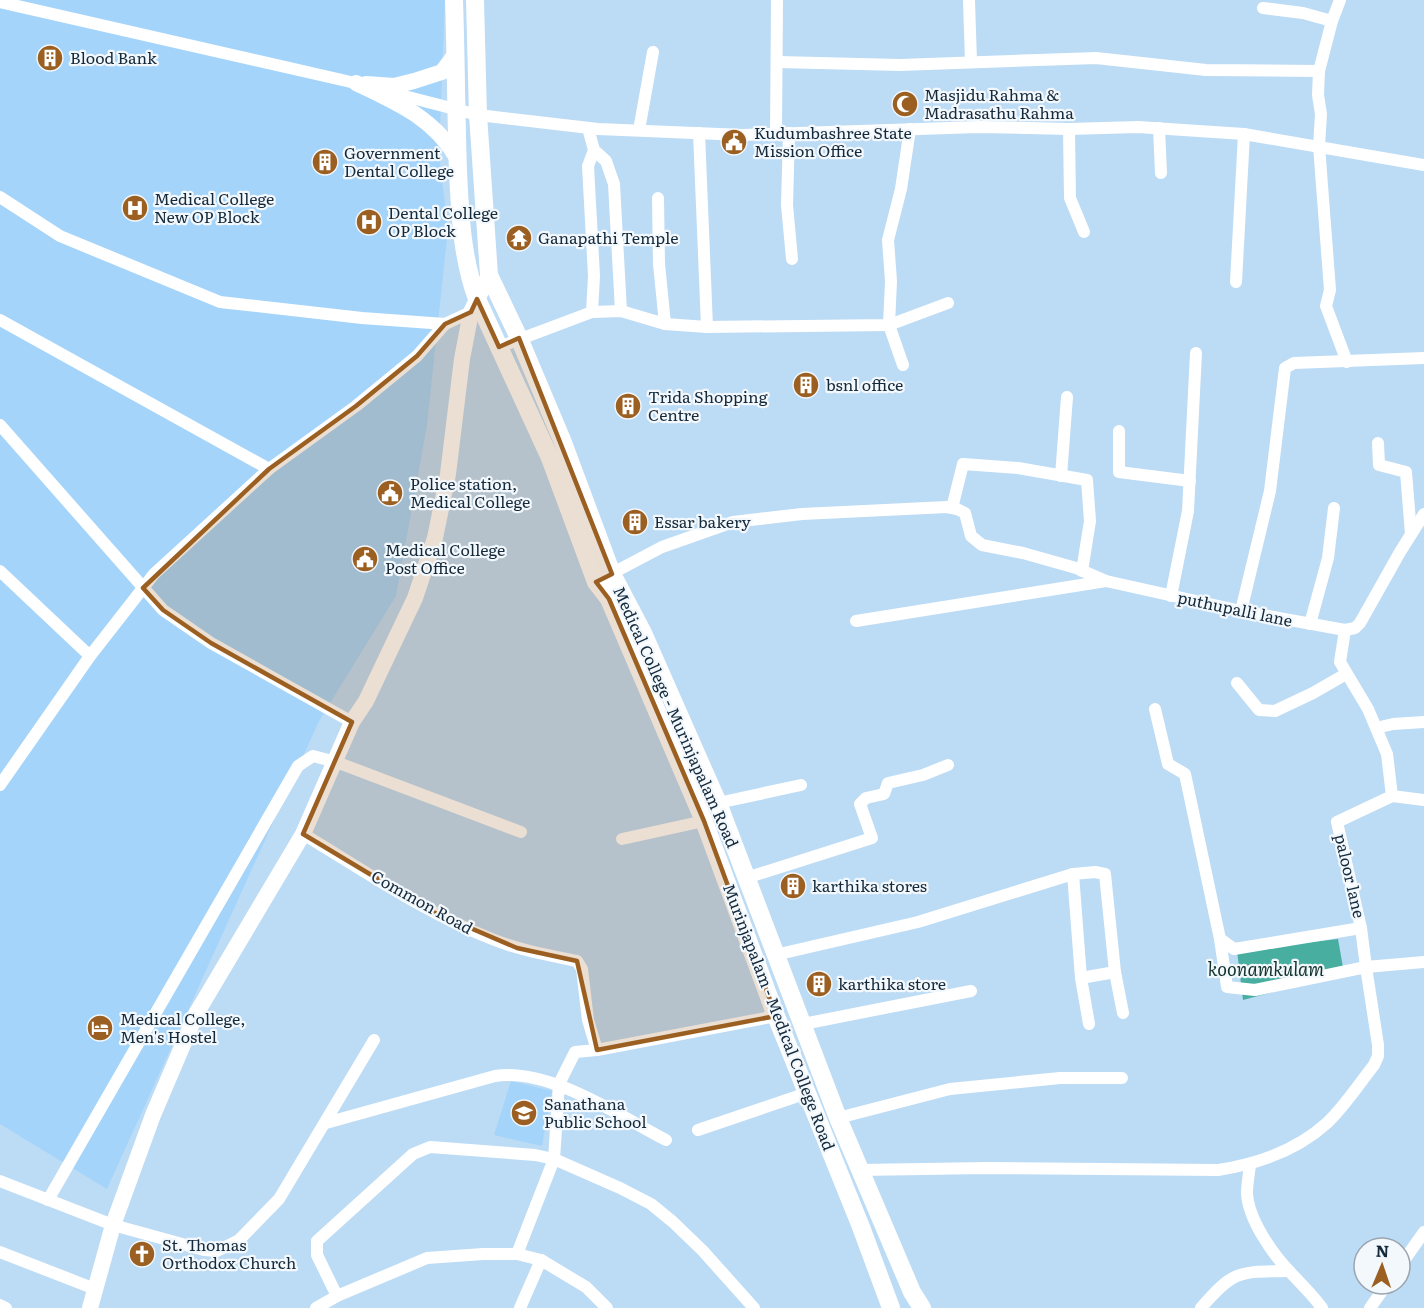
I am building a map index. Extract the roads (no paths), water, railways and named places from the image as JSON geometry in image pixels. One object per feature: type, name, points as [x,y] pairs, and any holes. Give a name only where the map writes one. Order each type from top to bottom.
[{"type":"main road","name":"Murinjapalam - Medical College Road","points":[[454,0],[460,213],[474,306],[499,346],[604,578],[609,599],[704,821],[776,1016],[891,1308]]},
{"type":"main road","name":"Medical College - Murinjapalam Road","points":[[475,0],[478,115],[489,275],[519,338],[562,440],[604,578],[643,633],[718,803],[838,1118],[912,1292],[922,1308]]},
{"type":"main road","points":[[356,83],[394,86],[414,81],[442,72],[454,56]]},
{"type":"main road","points":[[356,83],[404,106],[429,123],[449,143],[458,158]]},
{"type":"main road","points":[[90,1308],[113,1225],[153,1115],[196,1014],[303,834],[352,722],[366,700],[415,598],[435,538],[448,474],[462,358],[474,306],[489,275]]},
{"type":"street","points":[[776,134],[777,0]]},
{"type":"street","points":[[969,0],[971,62]]},
{"type":"street","points":[[1340,0],[1319,71],[1318,95],[1321,114],[1319,146],[1330,290],[1326,306],[1347,362]]},
{"type":"street","points":[[0,2],[356,83],[478,115],[588,128],[743,135],[980,127],[1159,128],[1244,134],[1424,165]]},
{"type":"street","points":[[1263,8],[1303,13],[1332,21]]},
{"type":"street","points":[[639,130],[652,52]]},
{"type":"street","points":[[778,62],[900,65],[1096,58],[1206,70],[1319,71]]},
{"type":"street","points":[[588,128],[594,150],[606,161],[614,184],[621,310]]},
{"type":"street","points":[[1159,128],[1161,174]]},
{"type":"street","points":[[903,365],[889,325],[891,281],[888,240],[901,189],[910,129]]},
{"type":"street","points":[[1069,129],[1070,198],[1084,232]]},
{"type":"street","points":[[699,133],[707,327]]},
{"type":"street","points":[[789,133],[787,205],[792,259]]},
{"type":"street","points":[[1236,282],[1244,134]]},
{"type":"street","points":[[592,312],[594,276],[588,166],[594,150]]},
{"type":"street","points":[[0,197],[60,236],[220,302],[362,318],[445,324]]},
{"type":"street","points":[[658,198],[659,264],[664,324]]},
{"type":"street","points":[[499,346],[592,312],[621,310],[664,324],[707,327],[889,325],[948,303]]},
{"type":"street","points":[[0,785],[90,656],[154,574],[269,469],[356,406],[417,356],[445,324],[474,306]]},
{"type":"street","points":[[0,320],[269,469]]},
{"type":"street","points":[[1171,596],[1188,511],[1196,353]]},
{"type":"street","points":[[1241,611],[1270,491],[1284,371],[1294,363],[1424,358]]},
{"type":"street","points":[[1061,476],[1067,397]]},
{"type":"street","points":[[0,424],[163,610],[211,643],[352,722]]},
{"type":"street","points":[[1119,430],[1119,472],[1190,482]]},
{"type":"street","points":[[1378,443],[1379,465],[1406,472],[1411,534]]},
{"type":"street","points":[[604,578],[662,547],[733,522],[802,514],[952,508],[963,464],[1018,468],[1087,480],[1089,521],[1082,571]]},
{"type":"street","name":"puthupalli lane","points":[[952,508],[965,513],[971,536],[977,543],[1082,571],[1106,581],[1241,611],[1345,630]]},
{"type":"street","points":[[1310,624],[1328,558],[1334,508]]},
{"type":"street","points":[[1424,514],[1360,623],[1355,628],[1345,630],[1340,662],[1368,709],[1387,754],[1392,796],[1424,800]]},
{"type":"street","points":[[0,571],[90,656]]},
{"type":"street","points":[[856,621],[1106,581]]},
{"type":"street","points":[[1237,683],[1259,710],[1275,711],[1346,674]]},
{"type":"street","points":[[1155,709],[1168,764],[1185,774],[1220,939],[1227,987],[1255,990],[1366,967],[1424,962]]},
{"type":"street","points":[[1376,728],[1393,724],[1424,722]]},
{"type":"street","points":[[48,1200],[298,766],[314,756],[336,762],[521,832]]},
{"type":"street","points":[[746,878],[872,838],[860,804],[866,798],[884,794],[888,783],[923,775],[948,765]]},
{"type":"street","points":[[718,803],[801,785]]},
{"type":"street","name":"paloor lane","points":[[860,1170],[986,1168],[1218,1170],[1250,1165],[1278,1155],[1306,1139],[1328,1122],[1376,1061],[1378,1045],[1361,928],[1337,822],[1392,796]]},
{"type":"street","points":[[622,839],[704,821]]},
{"type":"street","name":"Common Road","points":[[303,834],[433,912],[462,926],[518,948],[577,961],[582,969],[588,1020],[597,1050]]},
{"type":"street","points":[[775,955],[918,922],[1073,874],[1095,872],[1105,874],[1115,972],[1124,1013]]},
{"type":"street","points":[[1073,874],[1081,978],[1089,1024]]},
{"type":"street","points":[[1220,939],[1234,949],[1361,928]]},
{"type":"street","points":[[1081,978],[1115,972]]},
{"type":"street","points":[[802,1024],[971,991]]},
{"type":"street","points":[[517,1254],[554,1159],[559,1084],[575,1052],[597,1050],[776,1016]]},
{"type":"street","points":[[0,1181],[113,1225],[204,1250],[218,1251],[231,1245],[248,1232],[279,1199],[375,1040]]},
{"type":"street","points":[[327,1122],[495,1076],[525,1076],[559,1084],[666,1140]]},
{"type":"street","points":[[838,1118],[950,1089],[1060,1078],[1122,1078]]},
{"type":"street","points":[[698,1130],[807,1093]]},
{"type":"street","points":[[337,1296],[317,1255],[317,1242],[413,1154],[423,1149],[437,1148],[535,1155],[554,1159],[620,1188],[663,1213],[703,1251],[754,1308]]},
{"type":"street","points":[[1250,1165],[1247,1193],[1249,1207],[1257,1227],[1289,1271],[1322,1308]]},
{"type":"street","points":[[1412,1249],[1424,1232]]},
{"type":"street","points":[[0,1252],[95,1289]]},
{"type":"street","points":[[316,1308],[337,1296],[428,1258],[483,1254],[517,1254],[541,1260],[586,1287],[607,1308]]},
{"type":"street","points":[[520,1308],[541,1260]]},
{"type":"street","points":[[1201,1308],[1219,1287],[1245,1272],[1289,1271]]},
{"type":"street","points":[[0,1305],[6,1308]]},
{"type":"water","name":"koonamkulam","points":[[1338,939],[1344,973],[1243,1000],[1237,951]]},
{"type":"place","name":"Blood Bank","points":[[50,58]]},
{"type":"place","name":"Masjidu Rahma & Madrasathu Rahma","points":[[905,104]]},
{"type":"place","name":"Kudumbashree State Mission Office","points":[[734,142]]},
{"type":"place","name":"Government Dental College","points":[[325,162]]},
{"type":"place","name":"Medical College New OP Block","points":[[135,208]]},
{"type":"place","name":"Dental College OP Block","points":[[369,222]]},
{"type":"place","name":"Ganapathi Temple","points":[[519,238]]},
{"type":"place","name":"bsnl office","points":[[806,385]]},
{"type":"place","name":"Trida Shopping Centre","points":[[628,406]]},
{"type":"place","name":"Police station, Medical College","points":[[390,493]]},
{"type":"place","name":"Essar bakery","points":[[635,522]]},
{"type":"place","name":"Medical College Post Office","points":[[365,559]]},
{"type":"place","name":"karthika stores","points":[[793,886]]},
{"type":"place","name":"karthika store","points":[[819,984]]},
{"type":"place","name":"Medical College, Men's Hostel","points":[[100,1028]]},
{"type":"place","name":"Sanathana Public School","points":[[524,1113]]},
{"type":"place","name":"St. Thomas Orthodox Church","points":[[142,1254]]}]
